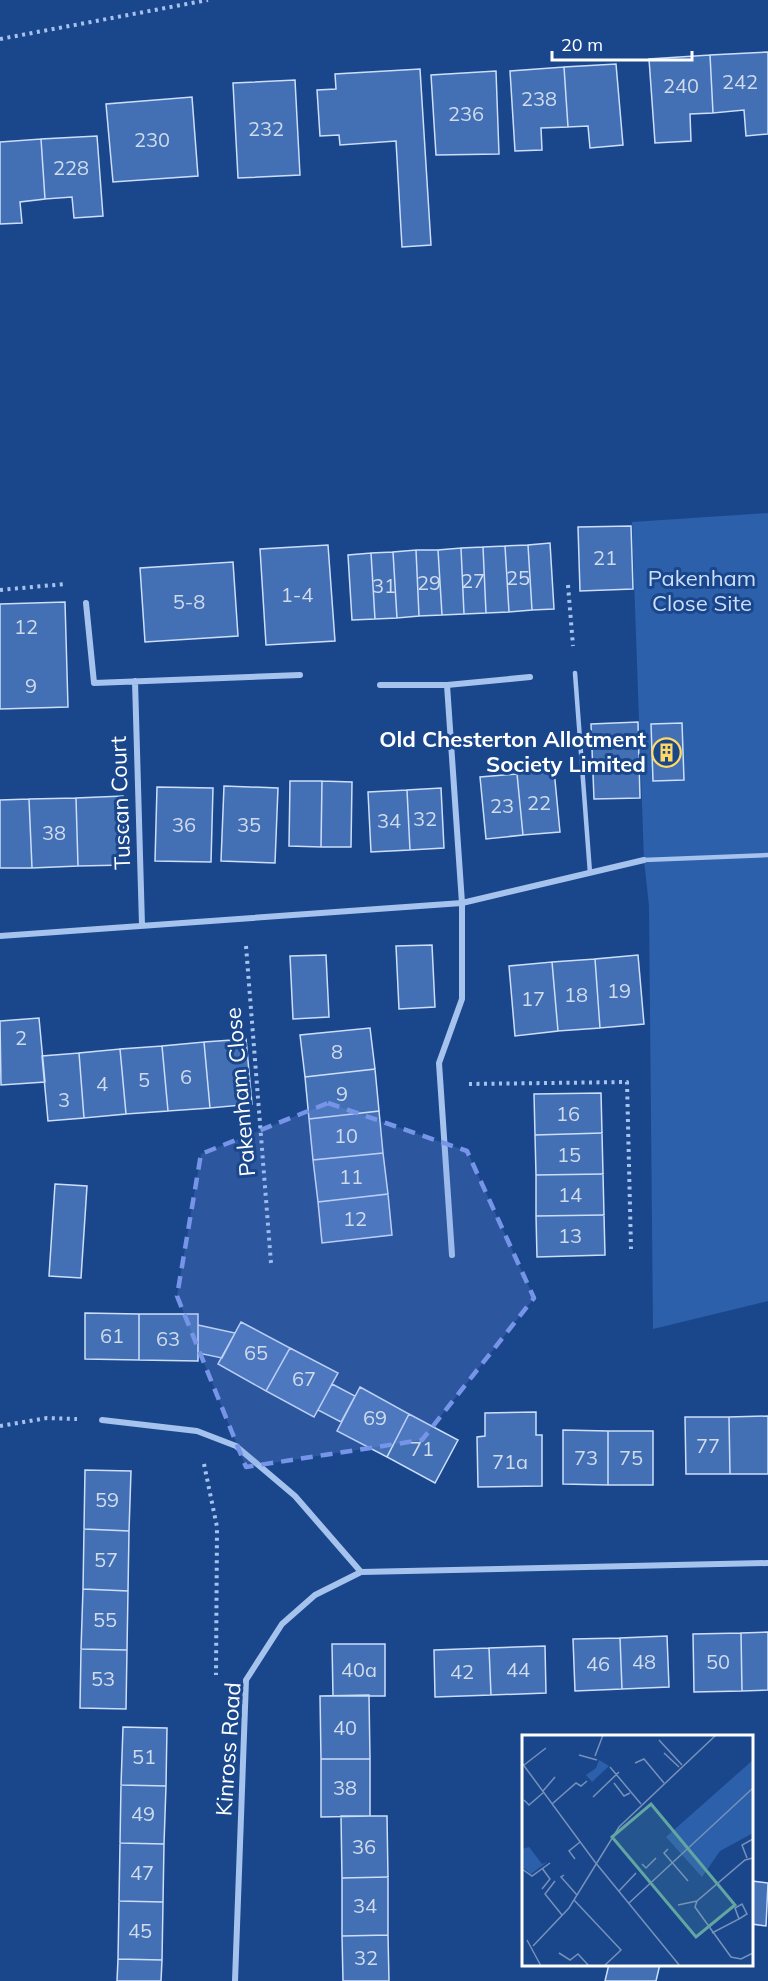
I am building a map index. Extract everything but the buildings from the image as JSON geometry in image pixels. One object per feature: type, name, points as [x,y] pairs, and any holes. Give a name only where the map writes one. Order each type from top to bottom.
[{"type":"street","points":[[86,603],[94,683],[300,675]]},
{"type":"street","points":[[380,685],[447,686],[530,677]]},
{"type":"street","name":"Tuscan Court","points":[[135,681],[142,925]]},
{"type":"street","points":[[447,686],[462,903],[462,999],[439,1063],[452,1255]]},
{"type":"street","points":[[0,936],[462,903],[644,860]]},
{"type":"street","points":[[102,1420],[197,1431],[236,1446],[295,1496],[361,1572]]},
{"type":"street","name":"Kinross Road","points":[[235,1981],[246,1680],[282,1624],[315,1595],[361,1572],[768,1563]]},
{"type":"lane","points":[[575,673],[590,873]]},
{"type":"lane","points":[[644,860],[768,855]]},
{"type":"path","points":[[0,39],[208,0]]},
{"type":"path","points":[[0,590],[64,584],[86,603]]},
{"type":"path","name":"Pakenham Close","points":[[244,918],[271,1263]]},
{"type":"path","points":[[441,1084],[627,1082],[631,1249]]},
{"type":"path","points":[[0,1426],[47,1418],[102,1420]]},
{"type":"path","points":[[197,1431],[217,1527],[216,1682],[246,1680]]},
{"type":"highlighted area","points":[[328,1103],[467,1151],[534,1298],[422,1440],[246,1467],[177,1296],[201,1154]]},
{"type":"green space","name":"Pakenham Close Site","points":[[768,513],[768,1301],[653,1329],[649,906],[644,860],[632,522]]},
{"type":"place","name":"Old Chesterton Allotment Society Limited","points":[[667,752]]}]
